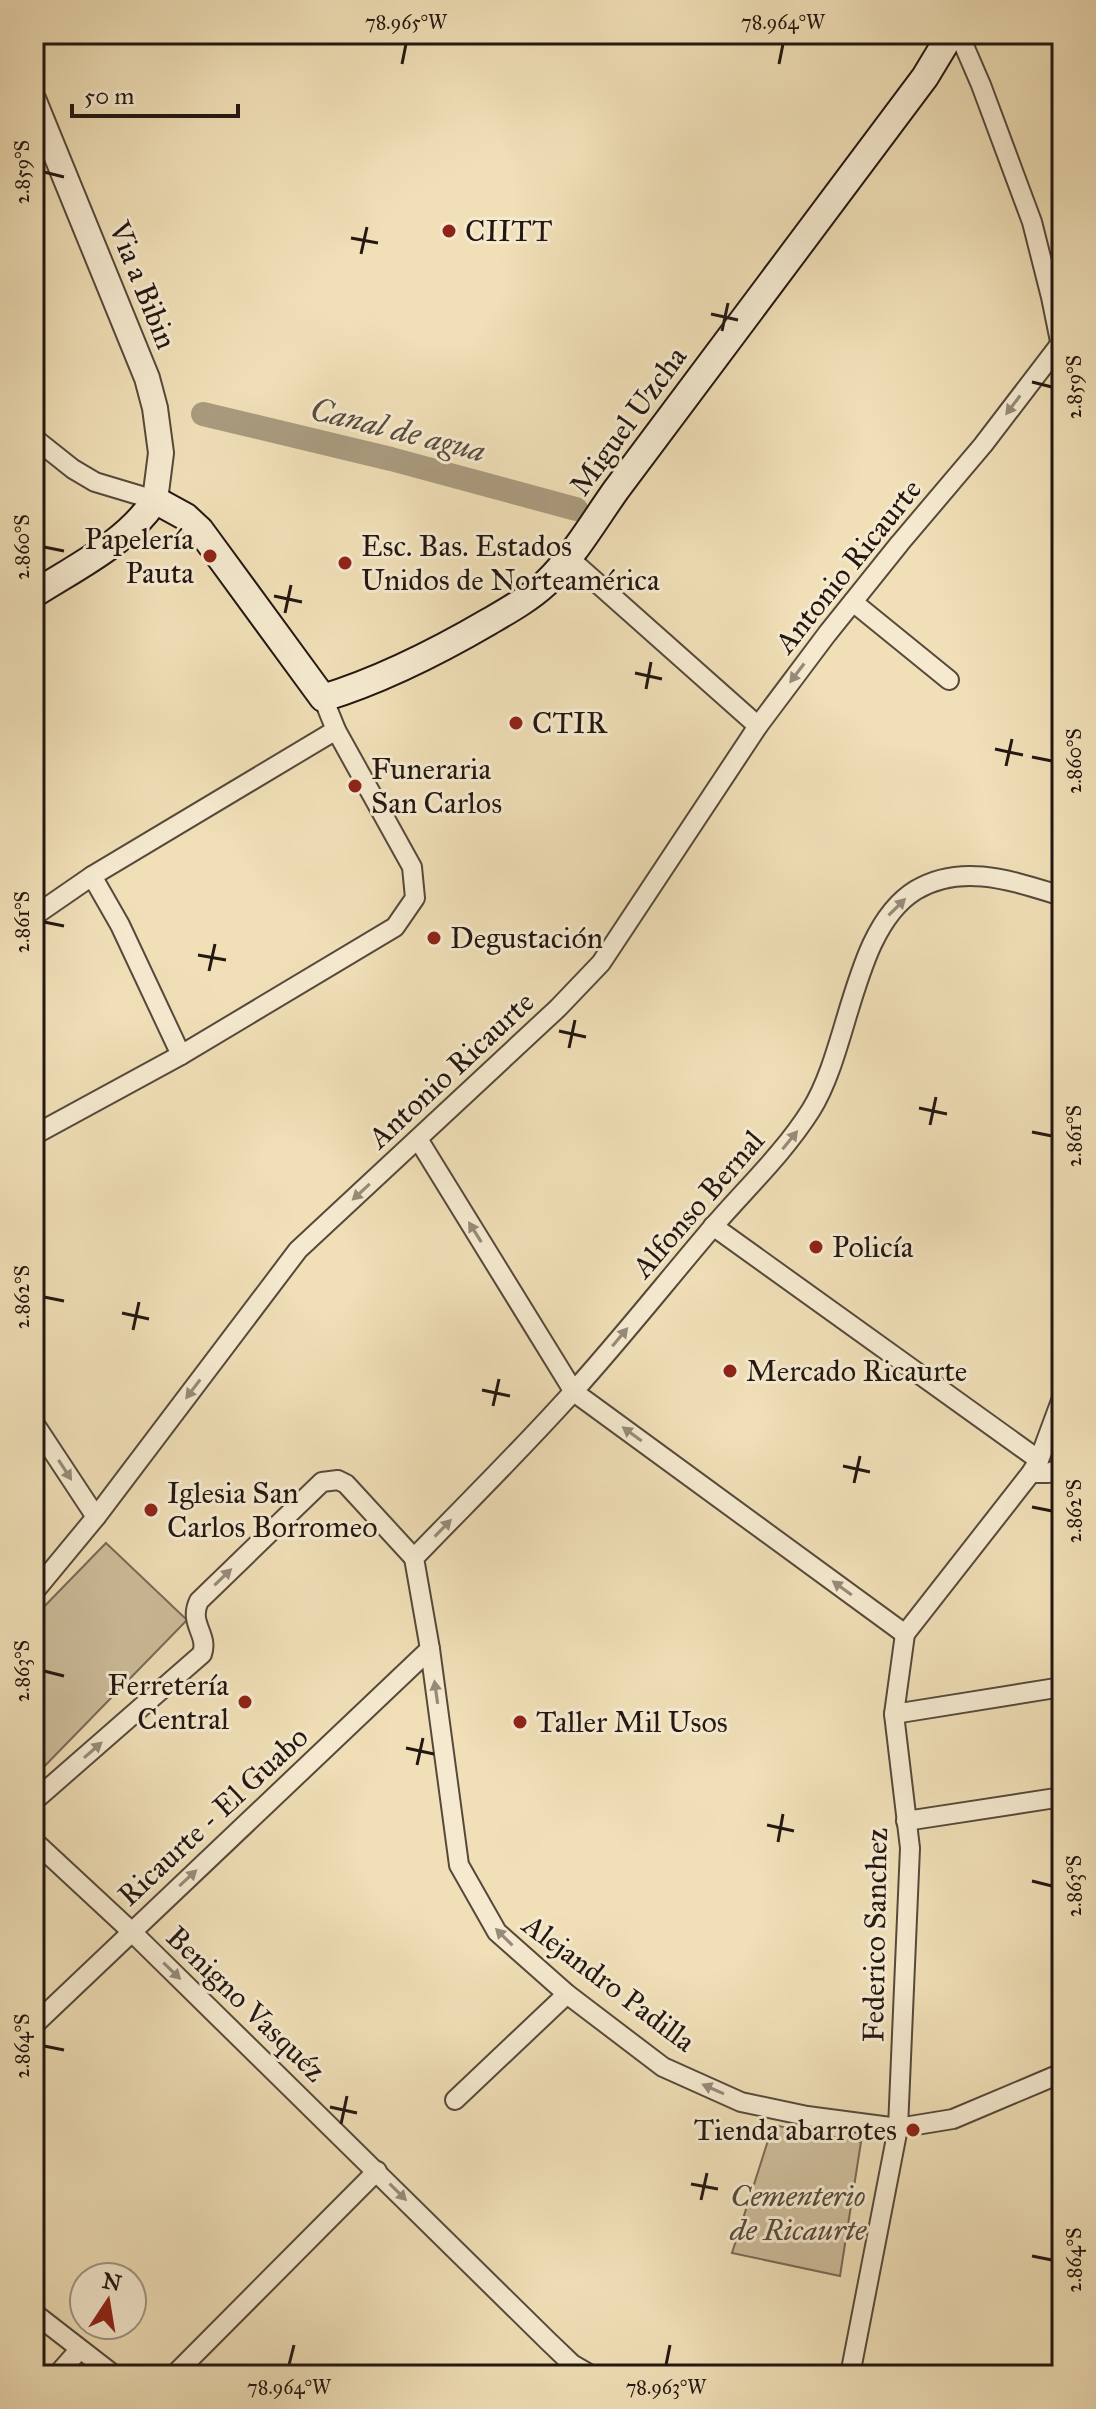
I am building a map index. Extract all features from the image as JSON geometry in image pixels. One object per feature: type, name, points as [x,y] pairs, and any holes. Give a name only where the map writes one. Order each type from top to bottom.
[{"type":"main road","name":"Miguel Uzcha","points":[[323,698],[388,675],[451,643],[544,585],[569,558],[616,490],[925,77],[951,34]]},
{"type":"main road","points":[[34,594],[127,532],[142,519],[155,500],[186,517],[200,530],[323,698]]},
{"type":"street","points":[[959,34],[1032,222],[1061,347]]},
{"type":"street","name":"Via a Bibin","points":[[34,101],[147,378],[161,453],[155,500]]},
{"type":"street","name":"Antonio Ricaurte","points":[[34,1592],[96,1517],[298,1250],[558,1008],[601,963],[758,726],[853,602],[1061,347]]},
{"type":"street","points":[[34,438],[95,482],[155,500]]},
{"type":"street","points":[[569,558],[758,726]]},
{"type":"street","points":[[853,602],[949,680]]},
{"type":"street","points":[[34,1135],[181,1055],[395,927],[415,898],[412,867],[336,730],[323,698]]},
{"type":"street","points":[[34,916],[92,876],[336,730]]},
{"type":"street","points":[[92,876],[120,925],[181,1055]]},
{"type":"street","name":"Alfonso Bernal","points":[[414,1558],[574,1392],[713,1226],[793,1139],[814,1106],[831,1068],[873,938],[893,908],[917,889],[949,877],[985,876],[1021,882],[1062,896]]},
{"type":"street","points":[[418,1139],[574,1392],[905,1634],[1035,1466],[1062,1398]]},
{"type":"street","points":[[713,1226],[1035,1466],[1048,1473],[1062,1468]]},
{"type":"street","points":[[34,1423],[96,1517]]},
{"type":"street","points":[[34,1801],[202,1654],[205,1642],[195,1618],[199,1601],[322,1482],[338,1480],[346,1484],[414,1558],[430,1649]]},
{"type":"street","name":"Federico Sanchez","points":[[850,2375],[898,2128],[910,1848],[894,1714],[905,1634]]},
{"type":"street","name":"Ricaurte - El Guabo","points":[[34,2025],[430,1649]]},
{"type":"street","name":"Alejandro Padilla","points":[[430,1649],[459,1865],[497,1932],[567,1994],[663,2067],[741,2102],[807,2116],[898,2128],[953,2119],[1062,2073]]},
{"type":"street","points":[[894,1714],[1062,1687]]},
{"type":"street","points":[[906,1821],[1062,1797]]},
{"type":"street","name":"Benigno Vasquéz","points":[[34,1841],[132,1932],[572,2364],[591,2375]]},
{"type":"street","points":[[455,2100],[567,1994]]},
{"type":"street","points":[[174,2375],[377,2171]]},
{"type":"street","points":[[34,2313],[114,2375]]},
{"type":"street","points":[[57,2375],[79,2350]]},
{"type":"green space","points":[[106,1543],[187,1620],[34,1777],[34,1617]]},
{"type":"green space","name":"Cementerio de Ricaurte","points":[[773,2125],[861,2142],[840,2276],[732,2253]]},
{"type":"waterway","name":"Canal de agua","points":[[203,414],[391,459],[576,509]]},
{"type":"place","name":"CIITT","points":[[449,231]]},
{"type":"place","name":"Papelería Pauta","points":[[210,556]]},
{"type":"place","name":"Esc. Bas. Estados Unidos de Norteamérica","points":[[345,563]]},
{"type":"place","name":"CTIR","points":[[516,723]]},
{"type":"place","name":"Funeraria San Carlos","points":[[355,786]]},
{"type":"place","name":"Degustación","points":[[434,938]]},
{"type":"place","name":"Policía","points":[[816,1247]]},
{"type":"place","name":"Mercado Ricaurte","points":[[730,1371]]},
{"type":"place","name":"Iglesia San Carlos Borromeo","points":[[151,1510]]},
{"type":"place","name":"Ferretería Central","points":[[245,1702]]},
{"type":"place","name":"Taller Mil Usos","points":[[520,1722]]},
{"type":"place","name":"Tienda abarrotes","points":[[913,2130]]}]
